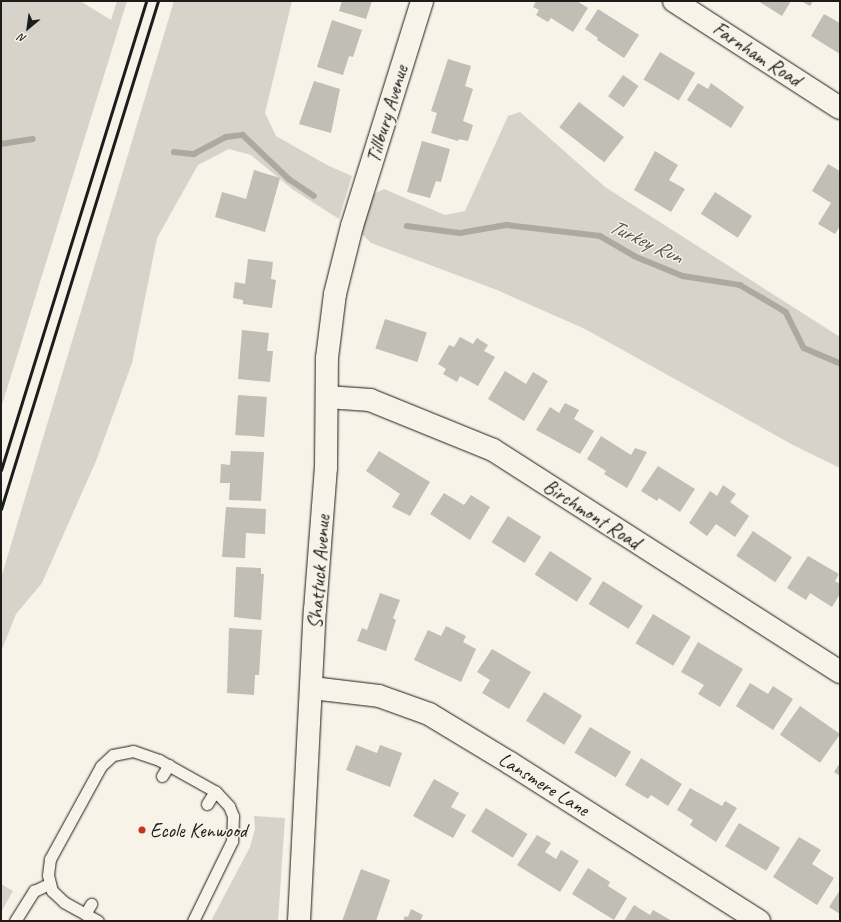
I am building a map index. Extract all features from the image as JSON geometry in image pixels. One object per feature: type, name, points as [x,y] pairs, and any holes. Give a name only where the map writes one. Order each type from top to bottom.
[{"type":"street","name":"Tillbury Avenue","points":[[352,226],[422,1]]},
{"type":"street","name":"Farnham Road","points":[[674,1],[840,108]]},
{"type":"street","name":"Shattuck Avenue","points":[[299,921],[315,610],[326,468],[327,358],[335,294],[352,226]]},
{"type":"street","name":"Birchmont Road","points":[[327,397],[370,400],[493,450],[840,672]]},
{"type":"street","name":"Lansmere Lane","points":[[312,688],[379,696],[429,714],[510,762],[759,921]]},
{"type":"lane","points":[[98,921],[88,909],[58,897],[50,884],[48,868],[53,851],[95,773],[106,761],[122,751],[133,751],[149,755],[169,765],[214,791],[229,806],[235,825],[230,848],[193,921]]},
{"type":"lane","points":[[162,776],[169,765]]},
{"type":"lane","points":[[207,804],[214,791]]},
{"type":"lane","points":[[15,921],[34,891],[50,884]]},
{"type":"shaded area","points":[[1,1],[80,1],[111,20],[117,1],[127,1],[1,408]]},
{"type":"shaded area","points":[[174,1],[292,1],[265,113],[276,136],[327,165],[352,176],[339,219],[292,189],[251,155],[229,149],[198,165],[157,238],[132,363],[96,461],[42,583],[16,614],[1,652],[1,578]]},
{"type":"shaded area","points":[[520,112],[605,187],[840,337],[840,468],[793,445],[585,329],[497,290],[371,243],[359,231],[372,195],[384,189],[445,215],[465,211],[508,116]]},
{"type":"shaded area","points":[[254,816],[285,818],[278,921],[211,921],[250,847],[255,829]]},
{"type":"shaded area","points":[[1,884],[13,891],[1,912]]},
{"type":"building","points":[[342,1],[372,1],[366,19],[339,11]]},
{"type":"building","points":[[536,1],[577,1],[588,8],[573,32],[551,18],[548,22],[536,15],[539,10],[533,7]]},
{"type":"building","points":[[758,1],[791,1],[782,16]]},
{"type":"building","points":[[801,1],[813,1],[810,6]]},
{"type":"building","points":[[598,9],[639,35],[624,58],[597,40],[598,38],[585,29]]},
{"type":"building","points":[[824,14],[840,23],[840,54],[811,36]]},
{"type":"building","points":[[332,20],[362,30],[353,57],[349,56],[343,75],[317,67]]},
{"type":"building","points":[[660,52],[695,73],[679,101],[644,79]]},
{"type":"building","points":[[448,59],[471,66],[465,86],[473,89],[463,121],[473,125],[468,141],[459,139],[458,141],[431,133],[437,113],[431,111]]},
{"type":"building","points":[[623,75],[639,86],[624,107],[608,96]]},
{"type":"building","points":[[314,81],[340,89],[331,133],[299,124]]},
{"type":"building","points":[[698,83],[708,89],[711,83],[744,107],[731,128],[687,100]]},
{"type":"building","points":[[579,102],[624,137],[604,162],[559,127]]},
{"type":"building","points":[[422,141],[450,149],[441,182],[436,181],[430,198],[407,192]]},
{"type":"building","points":[[655,151],[678,165],[669,180],[685,189],[671,212],[634,190]]},
{"type":"building","points":[[828,164],[840,171],[840,226],[835,234],[818,224],[831,203],[812,191]]},
{"type":"building","points":[[254,170],[280,178],[265,232],[215,217],[222,192],[246,199]]},
{"type":"building","points":[[715,192],[752,216],[738,238],[701,214]]},
{"type":"building","points":[[248,259],[273,262],[271,279],[276,280],[272,308],[243,304],[243,300],[233,298],[235,282],[245,284]]},
{"type":"building","points":[[385,319],[427,333],[417,362],[375,348]]},
{"type":"building","points":[[242,330],[269,333],[267,351],[273,351],[270,382],[238,379]]},
{"type":"building","points":[[460,337],[473,344],[477,338],[488,345],[484,351],[495,357],[478,386],[460,376],[457,382],[443,374],[446,369],[438,364],[449,345],[454,347]]},
{"type":"building","points":[[505,371],[526,384],[533,372],[548,381],[524,421],[488,399]]},
{"type":"building","points":[[238,395],[267,397],[264,437],[235,435]]},
{"type":"building","points":[[565,403],[579,410],[574,419],[594,431],[580,454],[536,430],[550,407],[559,413]]},
{"type":"building","points":[[601,436],[631,455],[635,448],[647,452],[627,488],[604,474],[606,471],[587,459]]},
{"type":"building","points":[[231,451],[264,452],[261,501],[229,500],[230,483],[220,483],[221,464],[230,465]]},
{"type":"building","points":[[379,451],[430,482],[410,516],[392,507],[400,494],[366,471]]},
{"type":"building","points":[[658,466],[695,489],[680,512],[659,498],[657,501],[641,491]]},
{"type":"building","points":[[723,485],[736,494],[730,502],[749,516],[735,537],[716,524],[707,536],[689,523],[710,491],[717,496]]},
{"type":"building","points":[[444,493],[464,505],[471,495],[490,507],[470,540],[430,514]]},
{"type":"building","points":[[226,507],[266,509],[265,534],[246,533],[245,558],[222,557]]},
{"type":"building","points":[[508,516],[541,537],[525,563],[492,542]]},
{"type":"building","points":[[753,531],[792,557],[775,582],[736,556]]},
{"type":"building","points":[[550,551],[592,578],[577,602],[535,574]]},
{"type":"building","points":[[808,556],[839,574],[835,581],[840,584],[840,594],[832,607],[810,593],[806,600],[787,588]]},
{"type":"building","points":[[236,567],[261,568],[261,574],[264,574],[261,620],[234,617]]},
{"type":"building","points":[[603,581],[643,606],[629,629],[589,604]]},
{"type":"building","points":[[380,593],[400,600],[393,618],[396,620],[386,651],[357,641],[362,628],[367,630]]},
{"type":"building","points":[[653,614],[691,637],[673,666],[635,643]]},
{"type":"building","points":[[446,626],[466,636],[463,642],[476,649],[461,682],[414,660],[428,630],[441,636]]},
{"type":"building","points":[[229,628],[262,630],[259,675],[255,675],[254,695],[227,693]]},
{"type":"building","points":[[698,642],[743,669],[720,707],[698,694],[704,685],[681,672]]},
{"type":"building","points":[[492,649],[531,672],[509,709],[482,693],[490,680],[477,672]]},
{"type":"building","points":[[750,683],[768,694],[773,686],[793,699],[773,730],[736,706]]},
{"type":"building","points":[[544,692],[582,716],[564,745],[526,721]]},
{"type":"building","points":[[800,706],[840,734],[820,763],[780,735]]},
{"type":"building","points":[[590,727],[631,752],[616,777],[575,753]]},
{"type":"building","points":[[356,745],[377,753],[380,745],[402,753],[390,787],[346,770]]},
{"type":"building","points":[[641,758],[682,784],[668,806],[651,795],[648,799],[625,785]]},
{"type":"building","points":[[840,763],[840,776],[834,772]]},
{"type":"building","points":[[434,779],[459,793],[451,807],[466,815],[453,838],[413,816]]},
{"type":"building","points":[[690,788],[722,806],[725,801],[737,808],[716,842],[690,825],[693,820],[677,810]]},
{"type":"building","points":[[486,808],[528,834],[513,858],[471,832]]},
{"type":"building","points":[[739,823],[780,848],[766,871],[725,846]]},
{"type":"building","points":[[537,835],[551,843],[545,852],[556,859],[561,850],[579,861],[560,892],[517,865]]},
{"type":"building","points":[[799,837],[821,850],[812,864],[834,878],[817,905],[773,877]]},
{"type":"building","points":[[588,868],[610,882],[608,886],[627,898],[614,920],[572,894]]},
{"type":"building","points":[[361,869],[390,880],[376,921],[342,921]]},
{"type":"building","points":[[840,890],[840,914],[829,907]]},
{"type":"building","points":[[634,905],[650,915],[653,910],[672,921],[624,921]]},
{"type":"building","points":[[411,909],[423,915],[420,921],[403,921],[405,916],[408,917]]},
{"type":"waterway","name":"Turkey Run","points":[[174,152],[194,154],[226,137],[243,135],[289,179],[314,196]]},
{"type":"waterway","name":"Turkey Run","points":[[1,144],[33,139]]},
{"type":"waterway","name":"Turkey Run","points":[[407,226],[460,233],[507,225],[600,236],[634,256],[683,276],[740,285],[786,312],[804,348],[840,363]]},
{"type":"railway","points":[[1,470],[146,1]]},
{"type":"railway","points":[[1,509],[158,1]]},
{"type":"place","name":"Ecole Kenwood","points":[[142,830]]}]
